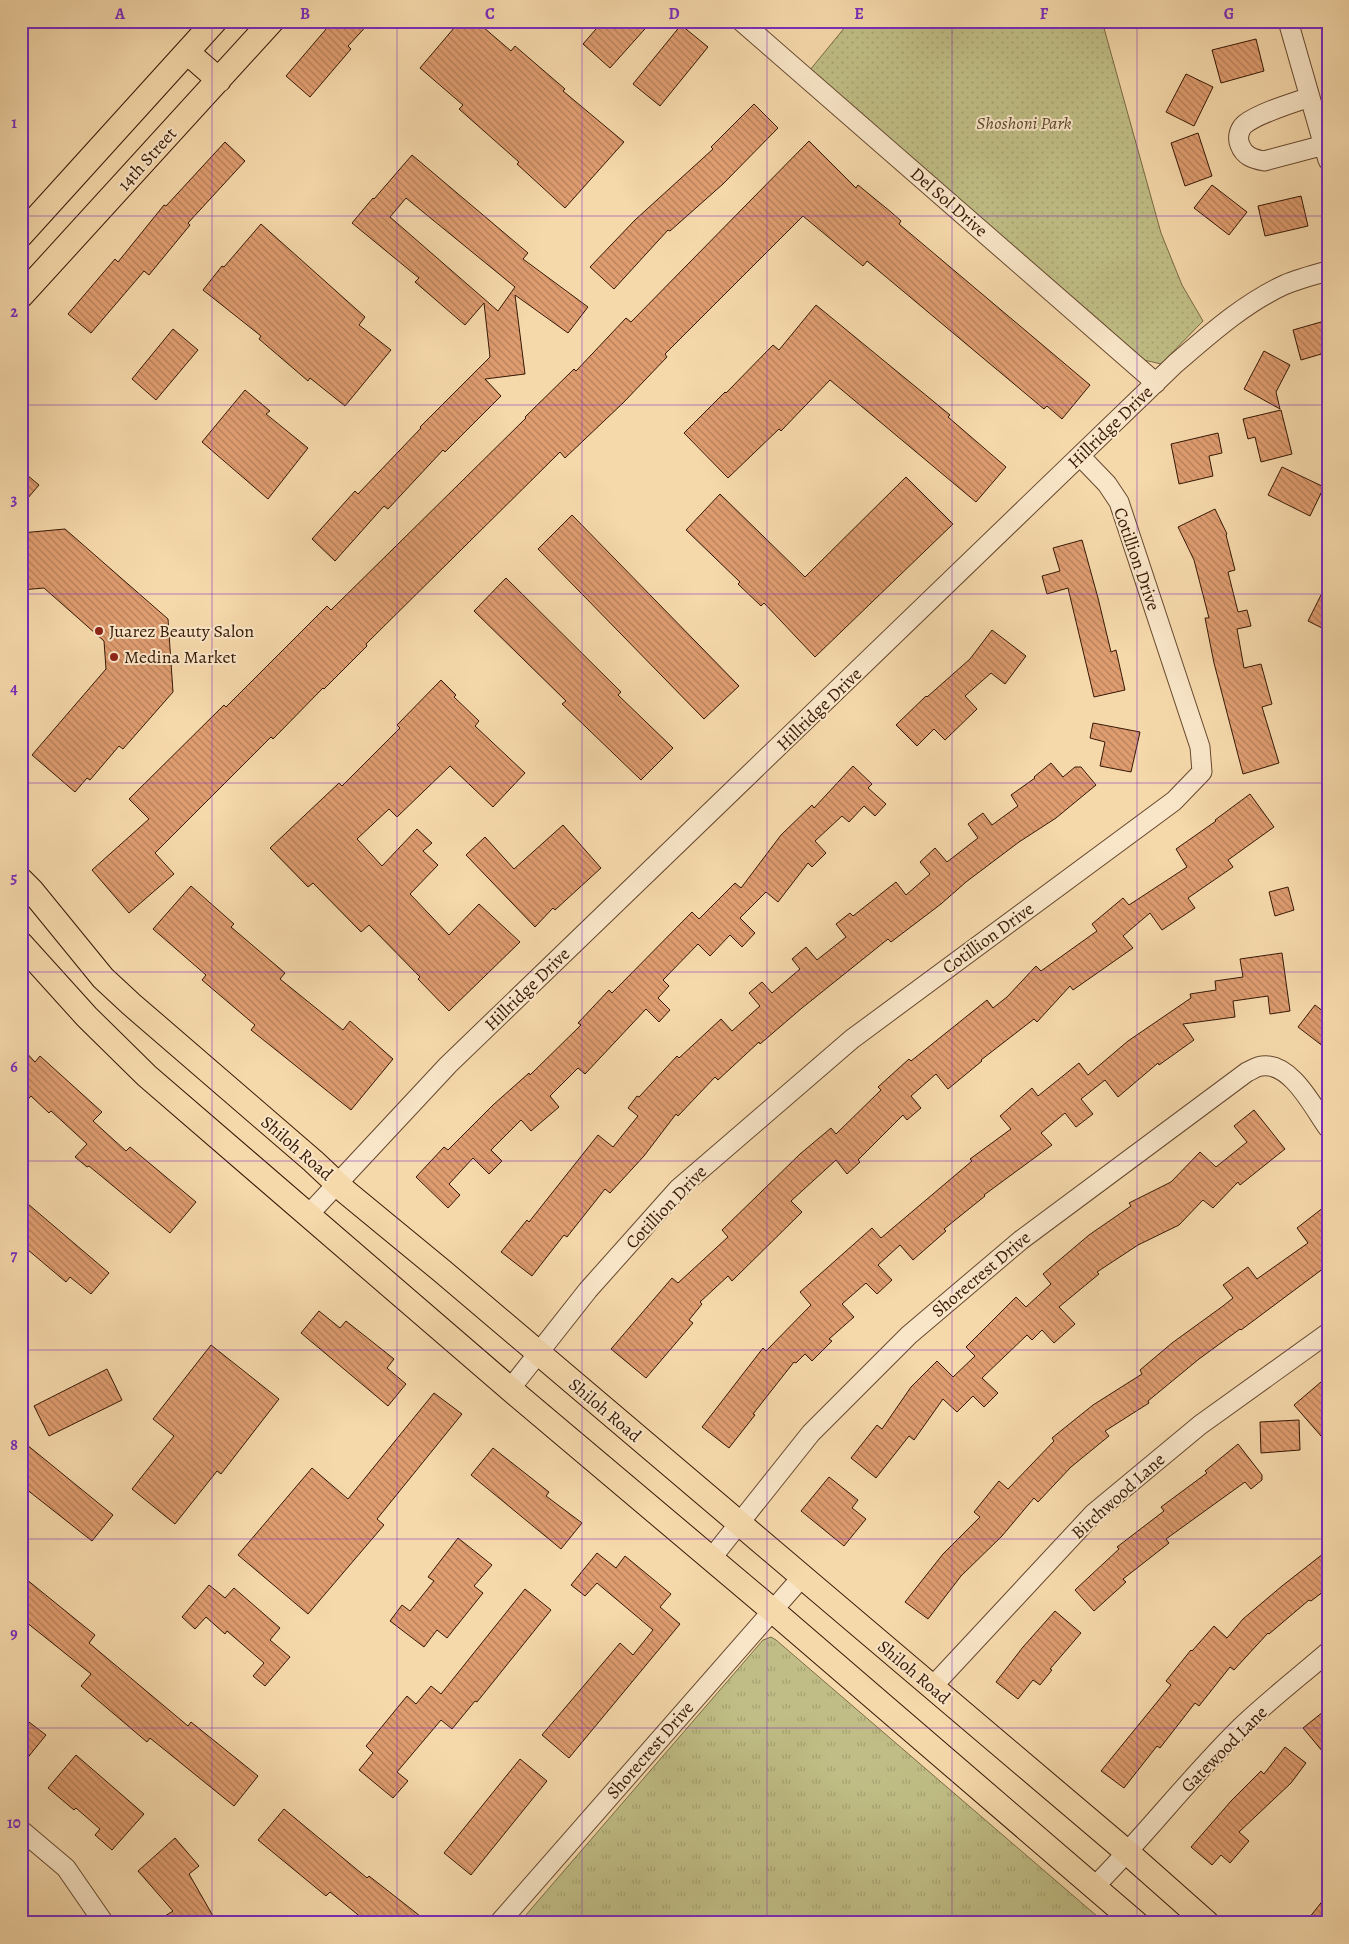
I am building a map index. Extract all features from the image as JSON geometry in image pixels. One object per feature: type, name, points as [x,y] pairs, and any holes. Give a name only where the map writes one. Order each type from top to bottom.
[{"type":"main road","points":[[21,235],[215,21]]},
{"type":"main road","name":"14th Street","points":[[21,296],[272,21]]},
{"type":"main road","points":[[187,52],[219,80]]},
{"type":"main road","name":"Shiloh Road","points":[[21,880],[103,978],[338,1184],[1128,1853],[1206,1923]]},
{"type":"main road","points":[[21,944],[87,1017],[147,1076],[510,1389],[710,1560],[772,1610],[1136,1923]]},
{"type":"street","name":"Del Sol Drive","points":[[741,21],[1156,383]]},
{"type":"street","points":[[1288,21],[1326,150],[1264,161],[1254,160],[1244,153],[1238,139],[1244,124],[1310,97]]},
{"type":"street","name":"Hillridge Drive","points":[[309,1214],[448,1065],[1156,383],[1219,327],[1259,299],[1283,285],[1328,271]]},
{"type":"street","name":"Cotillion Drive","points":[[510,1389],[588,1290],[678,1189],[852,1039],[1174,801],[1202,772],[1200,747],[1119,502],[1107,484],[1080,457]]},
{"type":"street","name":"Shorecrest Drive","points":[[710,1560],[810,1433],[909,1335],[1021,1240],[1248,1072],[1261,1066],[1272,1066],[1290,1074],[1328,1128]]},
{"type":"street","name":"Birchwood Lane","points":[[932,1687],[1094,1513],[1200,1425],[1328,1332]]},
{"type":"street","name":"Shorecrest Drive","points":[[499,1923],[802,1577]]},
{"type":"street","name":"Gatewood Lane","points":[[1094,1888],[1242,1727],[1328,1652]]},
{"type":"street","points":[[21,1830],[66,1868],[104,1923]]},
{"type":"green space","name":"Shoshoni Park","points":[[850,21],[1102,21],[1161,233],[1182,285],[1203,321],[1161,364],[1144,360],[810,70]]},
{"type":"green space","points":[[771,1637],[1105,1923],[519,1923],[763,1640]]},
{"type":"building","points":[[333,21],[371,21],[348,46],[351,49],[310,97],[286,76]]},
{"type":"building","points":[[460,21],[476,21],[511,51],[515,46],[565,89],[563,91],[624,142],[565,208],[517,164],[519,162],[459,109],[463,105],[420,68]]},
{"type":"building","points":[[603,21],[652,21],[610,68],[583,44]]},
{"type":"building","points":[[681,25],[708,47],[660,106],[633,84]]},
{"type":"building","points":[[1256,39],[1264,71],[1221,83],[1212,50]]},
{"type":"building","points":[[1186,74],[1213,87],[1194,126],[1166,112]]},
{"type":"building","points":[[754,104],[778,128],[723,184],[670,231],[668,230],[614,289],[590,267],[635,220],[713,149],[711,147]]},
{"type":"building","points":[[1198,133],[1212,176],[1185,186],[1171,143]]},
{"type":"building","points":[[809,141],[856,188],[858,185],[891,212],[901,221],[899,224],[1090,385],[1062,419],[1047,406],[1044,409],[867,261],[863,266],[803,216],[665,354],[667,357],[623,403],[565,458],[560,452],[366,644],[367,646],[324,689],[273,739],[271,737],[155,853],[174,874],[129,913],[92,870],[149,819],[129,799],[224,705],[226,707],[327,606],[331,610],[574,369],[576,371],[626,318],[631,322]]},
{"type":"building","points":[[225,142],[245,161],[188,223],[190,225],[149,275],[144,271],[91,333],[68,314],[115,259],[118,262],[164,205],[166,206]]},
{"type":"building","points":[[412,155],[528,253],[523,259],[588,307],[568,333],[515,295],[525,374],[485,379],[501,396],[445,452],[443,450],[388,509],[384,506],[335,561],[312,539],[355,491],[358,494],[420,427],[490,357],[484,303],[465,325],[415,282],[419,278],[352,223]],"holes":[[[406,198],[515,287],[498,311],[390,217]]]},
{"type":"building","points":[[1212,185],[1247,212],[1229,235],[1194,208]]},
{"type":"building","points":[[1301,196],[1308,226],[1265,236],[1258,206]]},
{"type":"building","points":[[261,224],[365,317],[359,325],[391,350],[345,406],[310,378],[308,381],[259,339],[261,336],[203,290],[222,266],[224,267]]},
{"type":"building","points":[[816,305],[950,415],[948,417],[1006,467],[976,502],[830,380],[781,431],[779,429],[728,478],[684,433],[773,345],[779,350]]},
{"type":"building","points":[[1328,320],[1328,352],[1301,360],[1293,330]]},
{"type":"building","points":[[173,329],[198,350],[156,400],[132,379]]},
{"type":"building","points":[[1264,351],[1290,365],[1276,392],[1280,409],[1244,389]]},
{"type":"building","points":[[245,390],[270,411],[266,414],[308,448],[268,499],[202,442]]},
{"type":"building","points":[[1281,410],[1292,454],[1261,462],[1255,437],[1248,439],[1243,419]]},
{"type":"building","points":[[1218,433],[1222,453],[1209,456],[1213,476],[1179,484],[1171,444]]},
{"type":"building","points":[[1282,467],[1324,487],[1310,516],[1268,495]]},
{"type":"building","points":[[21,470],[39,485],[21,506]]},
{"type":"building","points":[[906,477],[953,524],[815,657],[764,603],[761,606],[738,584],[740,582],[686,530],[720,494],[805,577]]},
{"type":"building","points":[[1215,509],[1227,534],[1235,570],[1228,572],[1238,612],[1247,610],[1251,626],[1237,629],[1244,668],[1261,664],[1272,704],[1262,707],[1279,763],[1243,774],[1214,663],[1205,618],[1209,618],[1194,560],[1178,527]]},
{"type":"building","points":[[572,515],[739,686],[704,719],[538,549]]},
{"type":"building","points":[[65,529],[168,619],[173,692],[123,749],[119,746],[90,780],[87,778],[75,792],[32,755],[106,669],[104,641],[44,588],[21,590],[21,533]]},
{"type":"building","points":[[1082,540],[1111,652],[1116,650],[1125,690],[1094,697],[1068,588],[1047,594],[1042,576],[1060,571],[1053,548]]},
{"type":"building","points":[[506,578],[621,692],[618,695],[673,748],[641,780],[562,704],[566,701],[474,611]]},
{"type":"building","points":[[1328,581],[1328,631],[1308,621]]},
{"type":"building","points":[[992,630],[1026,656],[1005,684],[991,673],[965,696],[977,709],[945,740],[934,729],[917,746],[896,725],[926,696],[970,659]]},
{"type":"building","points":[[441,680],[456,695],[454,697],[479,721],[475,726],[525,773],[493,807],[450,766],[397,817],[389,809],[357,839],[382,866],[417,829],[432,843],[423,851],[438,865],[410,894],[449,935],[479,904],[520,942],[449,1011],[418,979],[420,977],[369,925],[361,932],[313,883],[308,887],[270,848],[339,783],[342,786],[400,728],[397,725]]},
{"type":"building","points":[[1093,723],[1140,732],[1131,772],[1100,766],[1105,742],[1090,738]]},
{"type":"building","points":[[1051,763],[1063,777],[1075,767],[1081,767],[1096,785],[1056,818],[1019,842],[966,882],[941,904],[891,942],[888,939],[760,1044],[759,1042],[718,1080],[715,1077],[678,1116],[676,1114],[644,1156],[610,1193],[605,1189],[567,1237],[564,1235],[532,1276],[501,1252],[527,1220],[529,1222],[598,1135],[613,1147],[638,1116],[628,1108],[637,1096],[639,1097],[677,1056],[679,1058],[721,1019],[732,1031],[760,1006],[749,993],[762,982],[772,993],[800,969],[792,959],[806,947],[817,960],[846,937],[836,924],[850,913],[853,916],[896,882],[906,895],[930,874],[920,862],[935,848],[947,862],[978,838],[968,824],[983,813],[992,825],[1018,806],[1011,795],[1035,778]]},
{"type":"building","points":[[853,766],[872,784],[868,788],[886,804],[875,816],[864,806],[849,822],[842,816],[815,841],[826,853],[812,867],[808,863],[778,902],[766,892],[740,918],[755,933],[742,947],[730,935],[710,956],[698,944],[663,980],[669,986],[658,998],[670,1010],[659,1022],[646,1009],[585,1074],[578,1068],[550,1096],[559,1107],[531,1131],[521,1120],[491,1150],[502,1161],[489,1174],[473,1158],[449,1184],[460,1195],[448,1208],[416,1177],[444,1147],[448,1150],[493,1105],[529,1073],[530,1075],[581,1025],[578,1023],[609,990],[612,993],[692,912],[699,919],[735,883],[741,888],[781,835],[812,805],[814,808]]},
{"type":"building","points":[[1250,794],[1274,827],[1228,860],[1233,867],[1188,898],[1195,908],[1162,930],[1150,913],[1123,936],[1133,948],[1073,990],[1070,986],[1037,1022],[1034,1019],[981,1060],[948,1089],[936,1074],[911,1096],[921,1108],[907,1120],[903,1115],[858,1160],[860,1162],[847,1174],[836,1160],[791,1201],[802,1212],[732,1281],[728,1276],[700,1302],[702,1304],[689,1320],[693,1323],[646,1378],[611,1349],[672,1278],[678,1283],[728,1237],[722,1230],[800,1154],[831,1128],[836,1134],[881,1090],[878,1087],[909,1059],[911,1061],[987,1000],[993,1008],[1007,997],[1036,966],[1041,971],[1097,931],[1092,924],[1123,898],[1129,905],[1187,867],[1176,849]]},
{"type":"building","points":[[563,825],[601,868],[555,910],[553,908],[535,927],[466,855],[485,837],[514,869]]},
{"type":"building","points":[[191,886],[234,924],[231,927],[285,973],[280,979],[343,1030],[350,1021],[393,1059],[351,1110],[251,1030],[255,1025],[202,980],[206,975],[153,929]]},
{"type":"building","points":[[1288,887],[1294,910],[1275,916],[1269,892]]},
{"type":"building","points":[[1282,953],[1290,1011],[1270,1014],[1268,996],[1233,1001],[1235,1017],[1183,1024],[1194,1040],[1159,1065],[1158,1063],[1118,1097],[1105,1080],[1081,1099],[1093,1114],[1076,1127],[1065,1113],[1041,1133],[1052,1145],[984,1195],[944,1229],[946,1231],[913,1260],[900,1245],[878,1265],[892,1280],[877,1294],[866,1283],[842,1304],[854,1317],[829,1339],[832,1341],[812,1361],[805,1354],[796,1363],[794,1362],[729,1448],[702,1427],[763,1348],[766,1351],[811,1305],[800,1292],[872,1228],[881,1238],[972,1161],[970,1159],[1011,1129],[1000,1116],[1032,1088],[1038,1096],[1079,1063],[1088,1075],[1128,1041],[1191,998],[1190,994],[1216,990],[1215,981],[1243,977],[1240,959]]},
{"type":"building","points":[[1315,1005],[1328,1015],[1328,1050],[1298,1027]]},
{"type":"building","points":[[21,1047],[35,1062],[40,1056],[102,1112],[93,1121],[126,1151],[130,1147],[196,1202],[170,1233],[89,1166],[87,1167],[75,1157],[87,1144],[51,1111],[49,1113],[31,1096],[21,1107]]},
{"type":"building","points":[[1254,1110],[1285,1149],[1240,1185],[1238,1182],[1213,1208],[1203,1200],[1179,1225],[1138,1245],[1097,1272],[1099,1274],[1059,1307],[1075,1324],[1054,1343],[1042,1330],[1032,1340],[1027,1335],[982,1378],[998,1393],[984,1407],[973,1396],[957,1412],[943,1399],[914,1440],[909,1436],[876,1478],[851,1458],[877,1425],[882,1429],[911,1387],[937,1361],[953,1377],[975,1356],[966,1347],[1016,1297],[1026,1307],[1051,1284],[1043,1274],[1089,1235],[1131,1206],[1129,1203],[1171,1182],[1200,1152],[1216,1167],[1247,1142],[1234,1126]]},
{"type":"building","points":[[21,1198],[109,1273],[91,1294],[70,1277],[66,1282],[21,1244]]},
{"type":"building","points":[[1328,1204],[1328,1265],[1199,1359],[1148,1401],[1149,1403],[1105,1431],[1109,1436],[1071,1467],[1038,1502],[1034,1498],[1002,1536],[961,1576],[928,1619],[905,1602],[943,1554],[980,1517],[974,1512],[999,1481],[1008,1489],[1054,1441],[1052,1438],[1093,1405],[1142,1374],[1140,1370],[1172,1343],[1233,1298],[1223,1285],[1248,1267],[1257,1279],[1308,1243],[1297,1228]]},
{"type":"building","points":[[319,1311],[340,1328],[346,1321],[394,1359],[387,1368],[406,1384],[388,1406],[301,1333]]},
{"type":"building","points":[[211,1345],[279,1399],[221,1474],[217,1471],[175,1524],[132,1489],[174,1436],[153,1419]]},
{"type":"building","points":[[107,1369],[122,1400],[49,1436],[34,1406]]},
{"type":"building","points":[[1328,1376],[1328,1444],[1294,1405]]},
{"type":"building","points":[[434,1393],[462,1414],[377,1519],[384,1525],[308,1614],[238,1555],[312,1468],[348,1499]]},
{"type":"building","points":[[1299,1420],[1300,1450],[1261,1453],[1260,1422]]},
{"type":"building","points":[[21,1440],[113,1515],[92,1541],[21,1485]]},
{"type":"building","points":[[1238,1444],[1262,1475],[1262,1480],[1251,1489],[1245,1482],[1166,1539],[1169,1543],[1123,1579],[1126,1582],[1094,1611],[1075,1590],[1119,1549],[1117,1547],[1164,1511],[1161,1507],[1207,1473],[1205,1471]]},
{"type":"building","points":[[493,1448],[549,1492],[546,1496],[582,1523],[561,1549],[471,1475]]},
{"type":"building","points":[[829,1477],[858,1500],[852,1508],[866,1519],[844,1546],[801,1511]]},
{"type":"building","points":[[458,1538],[492,1565],[474,1586],[483,1593],[447,1638],[437,1630],[424,1647],[390,1621],[402,1605],[410,1611],[434,1581],[428,1577]]},
{"type":"building","points":[[1328,1550],[1328,1588],[1311,1601],[1309,1600],[1268,1633],[1234,1670],[1230,1667],[1199,1706],[1195,1703],[1160,1748],[1157,1746],[1124,1788],[1101,1771],[1171,1685],[1166,1681],[1191,1650],[1214,1626],[1227,1638],[1243,1619]]},
{"type":"building","points":[[597,1553],[616,1568],[625,1556],[671,1594],[660,1607],[680,1624],[569,1758],[542,1735],[620,1643],[633,1655],[653,1630],[597,1583],[585,1596],[571,1585]]},
{"type":"building","points":[[21,1575],[95,1635],[89,1643],[188,1726],[191,1722],[258,1776],[234,1806],[150,1738],[147,1742],[81,1686],[91,1674],[21,1618]]},
{"type":"building","points":[[209,1585],[225,1598],[234,1588],[280,1628],[270,1640],[290,1657],[265,1686],[253,1676],[264,1663],[227,1631],[225,1634],[206,1617],[195,1629],[182,1617]]},
{"type":"building","points":[[525,1589],[551,1610],[477,1702],[475,1701],[452,1729],[441,1720],[397,1772],[408,1781],[393,1798],[359,1770],[373,1753],[366,1746],[407,1696],[416,1704],[431,1686],[441,1694]]},
{"type":"building","points":[[1055,1611],[1081,1633],[1050,1669],[1052,1670],[1040,1685],[1033,1680],[1018,1699],[996,1682],[1023,1647]]},
{"type":"building","points":[[1328,1708],[1328,1758],[1303,1728]]},
{"type":"building","points":[[21,1716],[46,1735],[21,1766]]},
{"type":"building","points":[[1285,1747],[1306,1763],[1291,1783],[1239,1832],[1249,1841],[1230,1863],[1221,1855],[1212,1865],[1191,1847],[1231,1801],[1261,1771],[1264,1774]]},
{"type":"building","points":[[76,1755],[144,1814],[112,1850],[95,1835],[100,1829],[76,1808],[74,1810],[48,1788]]},
{"type":"building","points":[[520,1759],[547,1781],[471,1875],[444,1853]]},
{"type":"building","points":[[284,1809],[367,1878],[369,1876],[429,1923],[368,1923],[330,1892],[326,1896],[258,1840]]},
{"type":"building","points":[[175,1838],[199,1866],[189,1874],[217,1923],[154,1923],[173,1911],[138,1871]]},
{"type":"building","points":[[1328,1894],[1328,1923],[1305,1923]]},
{"type":"place","name":"Juarez Beauty Salon","points":[[99,631]]},
{"type":"place","name":"Medina Market","points":[[114,657]]}]
